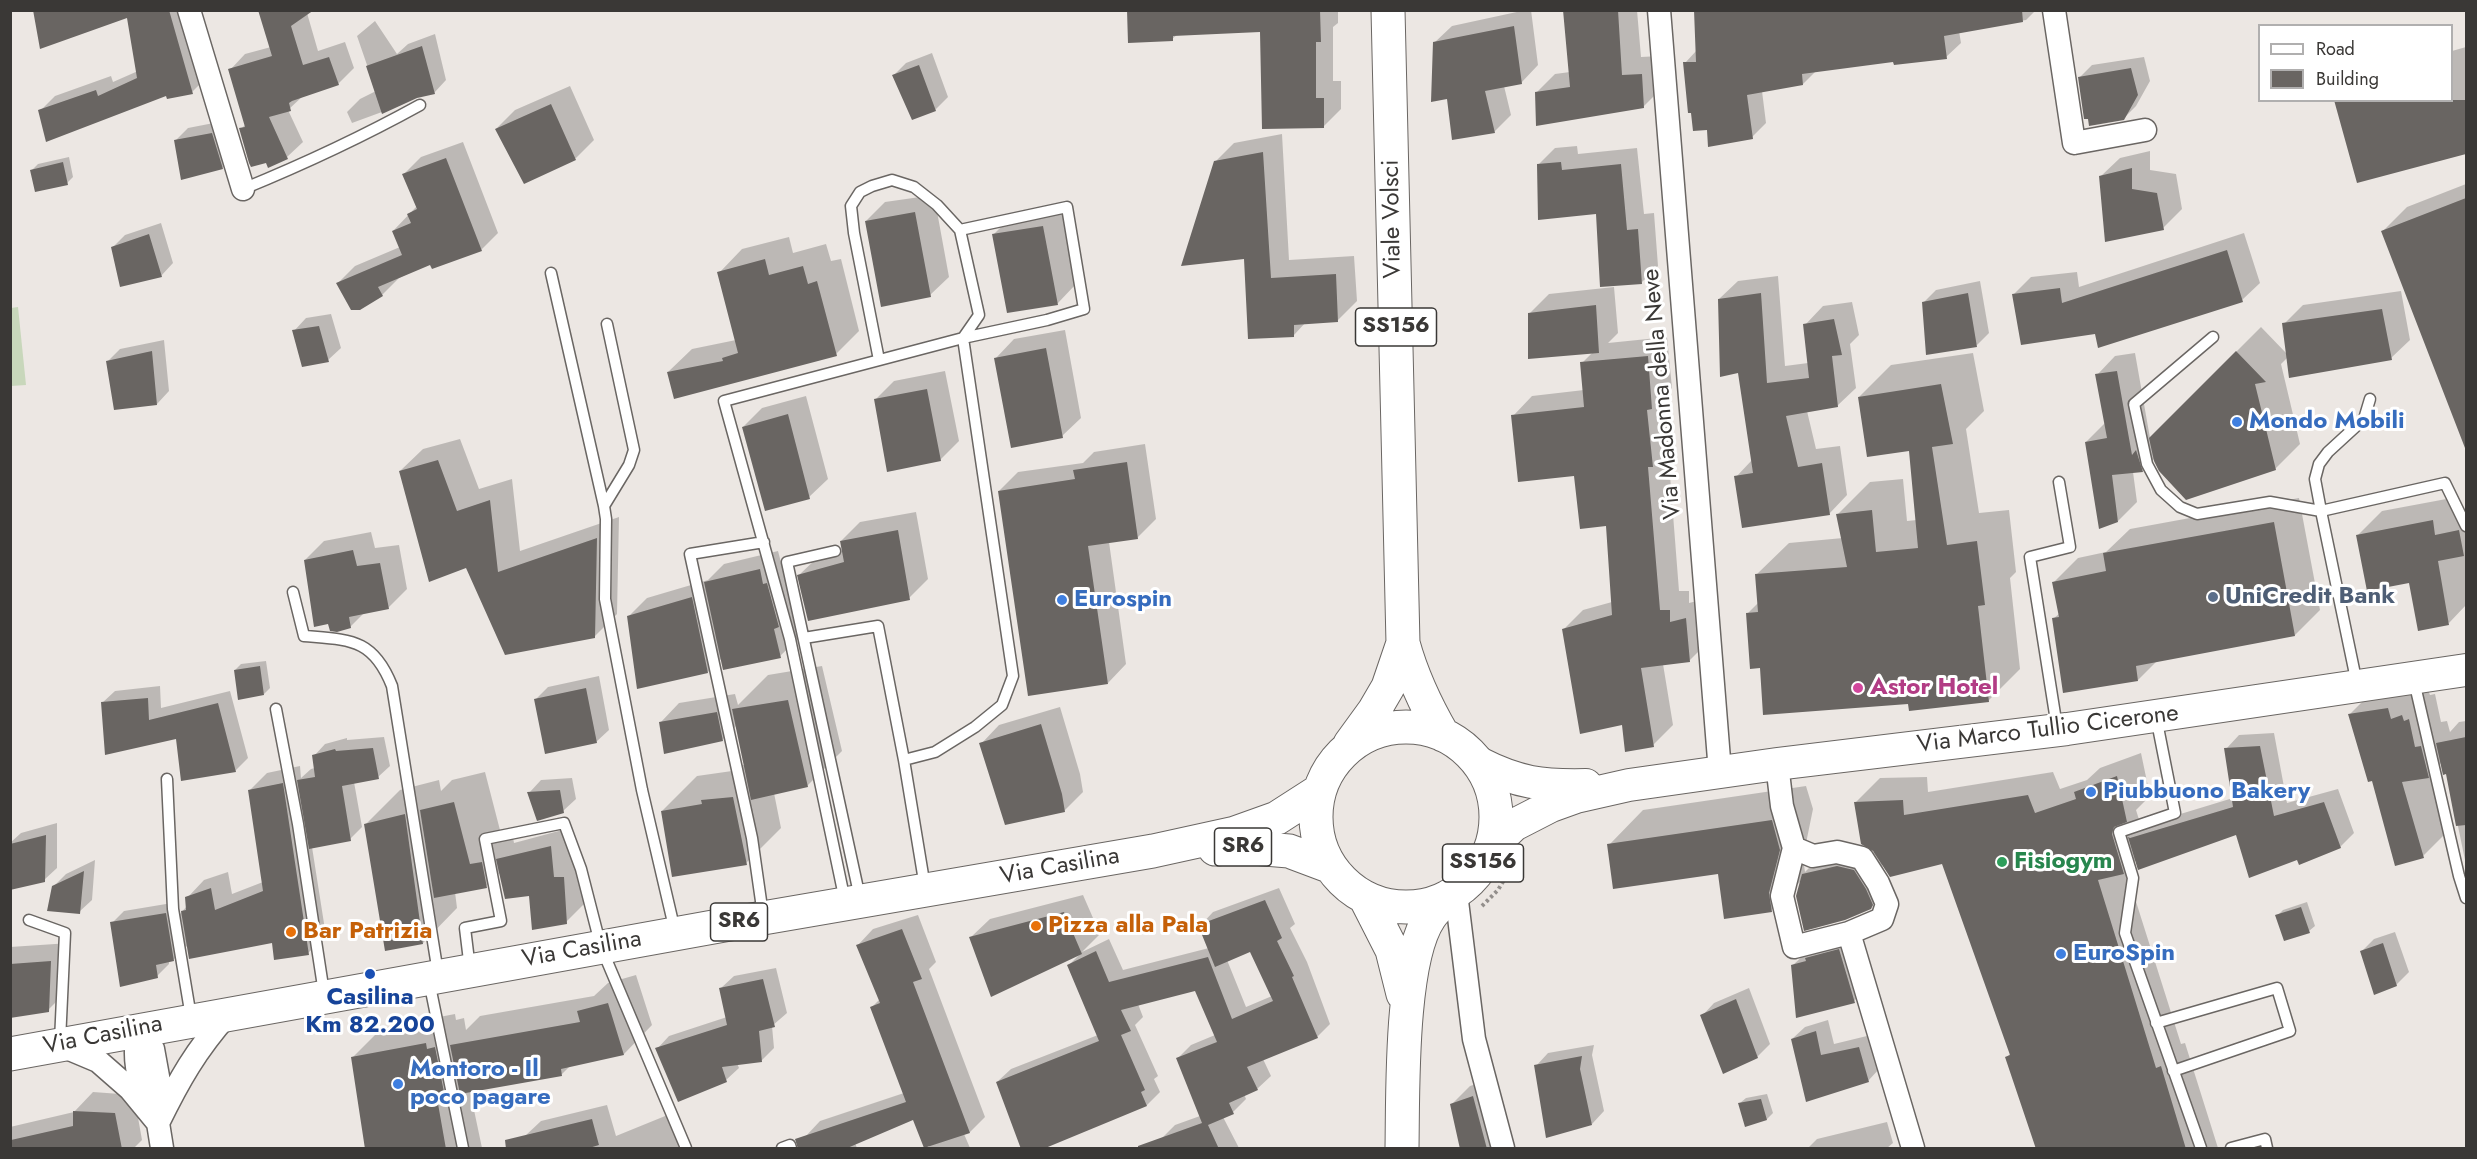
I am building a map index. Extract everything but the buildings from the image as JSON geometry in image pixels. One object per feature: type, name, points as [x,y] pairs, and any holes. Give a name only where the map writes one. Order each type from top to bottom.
[{"type":"main road","name":"Viale Volsci","points":[[1388,10],[1403,643],[1423,702],[1443,735]]},
{"type":"main road","name":"Viale Volsci","points":[[1342,754],[1374,711],[1388,687],[1403,643]]},
{"type":"main road","name":"Via Marco Tullio Cicerone","points":[[1493,845],[1514,825],[1551,806],[1576,797],[1629,785],[1777,764],[2058,731],[2466,669]]},
{"type":"main road","name":"SS156","points":[[1402,1149],[1403,1074],[1411,973],[1423,931],[1430,917],[1479,872],[1493,845],[1497,816],[1492,788],[1479,763],[1469,751],[1443,735],[1422,728],[1401,727],[1379,731],[1359,740],[1342,754],[1328,771],[1320,791],[1316,817],[1319,842],[1329,866],[1346,885],[1366,899],[1396,908],[1427,905],[1453,894]]},
{"type":"main road","name":"Via Marco Tullio Cicerone","points":[[1479,763],[1507,777],[1548,786],[1629,785]]},
{"type":"main road","name":"Via Casilina","points":[[10,1054],[470,970],[1153,851],[1235,833],[1277,819],[1320,791]]},
{"type":"main road","name":"Via Casilina","points":[[1153,851],[1193,851],[1241,847],[1289,851],[1329,866]]},
{"type":"main road","name":"SS156","points":[[1366,899],[1392,950],[1400,976],[1408,1020]]},
{"type":"street","points":[[189,10],[243,189]]},
{"type":"street","name":"Via Madonna della Neve","points":[[1659,10],[1720,772]]},
{"type":"street","points":[[2054,10],[2074,143],[2145,130]]},
{"type":"street","points":[[1777,764],[1782,806],[1794,848],[1782,896],[1794,947],[1849,933],[1882,920],[1887,904],[1878,883],[1862,858],[1837,852],[1813,856],[1794,848]]},
{"type":"street","points":[[1453,894],[1474,1039],[1503,1149]]},
{"type":"street","points":[[1849,933],[1913,1149]]},
{"type":"street","points":[[158,1123],[179,1080],[201,1045],[228,1014]]},
{"type":"street","points":[[138,1030],[134,1052],[141,1086],[158,1123],[162,1149]]},
{"type":"street","points":[[60,1044],[98,1061],[130,1089],[158,1123]]},
{"type":"lane","points":[[243,189],[303,165],[420,105]]},
{"type":"lane","points":[[879,360],[854,233],[851,206],[860,192],[892,180],[914,187],[937,205],[960,230],[979,315],[963,338],[1013,676],[1002,705],[975,727],[935,752],[904,760]]},
{"type":"lane","points":[[853,903],[790,639],[724,401],[963,338],[1047,320],[1084,309],[1067,207],[960,230]]},
{"type":"lane","points":[[550,273],[604,506],[606,519],[605,599],[642,790],[676,934]]},
{"type":"lane","points":[[604,506],[629,465],[634,450],[607,324]]},
{"type":"lane","points":[[2213,337],[2134,404],[2147,464],[2161,490],[2180,507],[2197,514],[2270,502],[2321,512],[2445,483],[2466,526]]},
{"type":"lane","points":[[2357,686],[2315,479],[2319,465],[2328,452],[2364,419],[2370,399]]},
{"type":"lane","points":[[2058,731],[2030,557],[2070,547],[2059,482]]},
{"type":"lane","points":[[763,918],[752,838],[690,554],[764,542]]},
{"type":"lane","points":[[835,552],[787,562],[804,638],[853,903]]},
{"type":"lane","points":[[294,592],[304,636],[351,640],[362,645],[379,661],[393,687],[433,977],[463,1149]]},
{"type":"lane","points":[[804,638],[878,626],[926,891]]},
{"type":"lane","points":[[2413,677],[2459,876],[2466,897]]},
{"type":"lane","points":[[276,709],[298,824],[325,996]]},
{"type":"lane","points":[[2156,716],[2175,813],[2119,832],[2133,878],[2125,933],[2201,1149]]},
{"type":"lane","points":[[167,779],[173,909],[192,1020]]},
{"type":"lane","points":[[470,970],[465,928],[501,921],[485,839],[564,823],[580,869],[601,947],[686,1149]]},
{"type":"lane","points":[[29,920],[65,933],[60,1044]]},
{"type":"lane","points":[[2156,1023],[2277,988],[2290,1031],[2173,1071]]},
{"type":"lane","points":[[2231,1149],[2265,1139],[2267,1149]]},
{"type":"lane","points":[[782,1149],[790,1145],[791,1149]]},
{"type":"green space","points":[[18,307],[26,385],[11,386],[11,308]]},
{"type":"place","name":"Mondo Mobili","points":[[2237,422]]},
{"type":"place","name":"UniCredit Bank","points":[[2213,597]]},
{"type":"place","name":"Eurospin","points":[[1062,600]]},
{"type":"place","name":"Astor Hotel","points":[[1858,688]]},
{"type":"place","name":"Piubbuono Bakery","points":[[2091,792]]},
{"type":"place","name":"Fisiogym","points":[[2002,862]]},
{"type":"place","name":"Pizza alla Pala","points":[[1036,926]]},
{"type":"place","name":"Bar Patrizia","points":[[291,932]]},
{"type":"place","name":"EuroSpin","points":[[2061,954]]},
{"type":"place","name":"Casilina Km 82.200","points":[[370,974]]},
{"type":"place","name":"Montoro - Il poco pagare","points":[[398,1084]]}]
